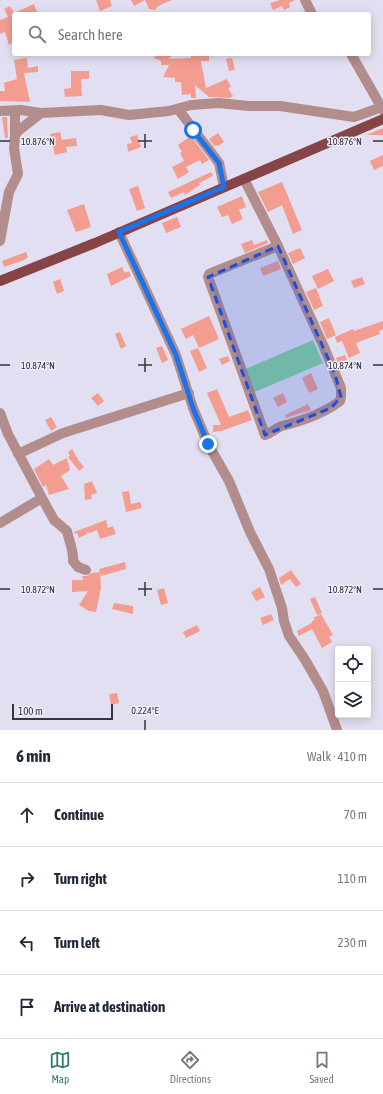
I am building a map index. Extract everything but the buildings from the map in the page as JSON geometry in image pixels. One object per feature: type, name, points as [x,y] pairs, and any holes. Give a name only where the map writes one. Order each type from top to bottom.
[{"type":"main road","points":[[0,281],[119,232],[383,119]]},
{"type":"street","points":[[305,0],[311,12]]},
{"type":"street","points":[[0,111],[41,112],[101,110],[129,115],[169,111],[191,106],[219,103],[254,106],[280,106],[354,117],[382,104],[352,56]]},
{"type":"street","points":[[178,109],[219,163],[224,187]]},
{"type":"street","points":[[0,241],[10,192],[18,174],[14,148],[15,111]]},
{"type":"street","points":[[15,136],[18,131],[41,112]]},
{"type":"street","points":[[244,179],[278,246],[332,368],[340,388],[341,397],[340,401],[331,408],[305,420],[281,426],[265,435],[208,277],[209,274],[278,246]]},
{"type":"street","points":[[119,232],[176,355],[193,408],[208,444],[229,480],[250,532],[269,569],[282,608],[284,621],[289,636],[323,691],[337,730]]},
{"type":"street","points":[[18,454],[62,433],[189,393]]},
{"type":"street","points":[[0,413],[18,454],[54,520],[67,531],[69,546],[74,554],[73,561],[78,567],[86,570]]},
{"type":"street","points":[[0,522],[42,498]]},
{"type":"highlighted area","points":[[278,246],[335,374],[341,397],[331,408],[265,435],[208,277]]},
{"type":"green space","points":[[313,340],[323,363],[252,393],[243,370]]},
{"type":"route","points":[[193,130],[219,163],[224,187],[119,232],[157,311],[176,355],[185,379],[193,408],[208,444]]}]
